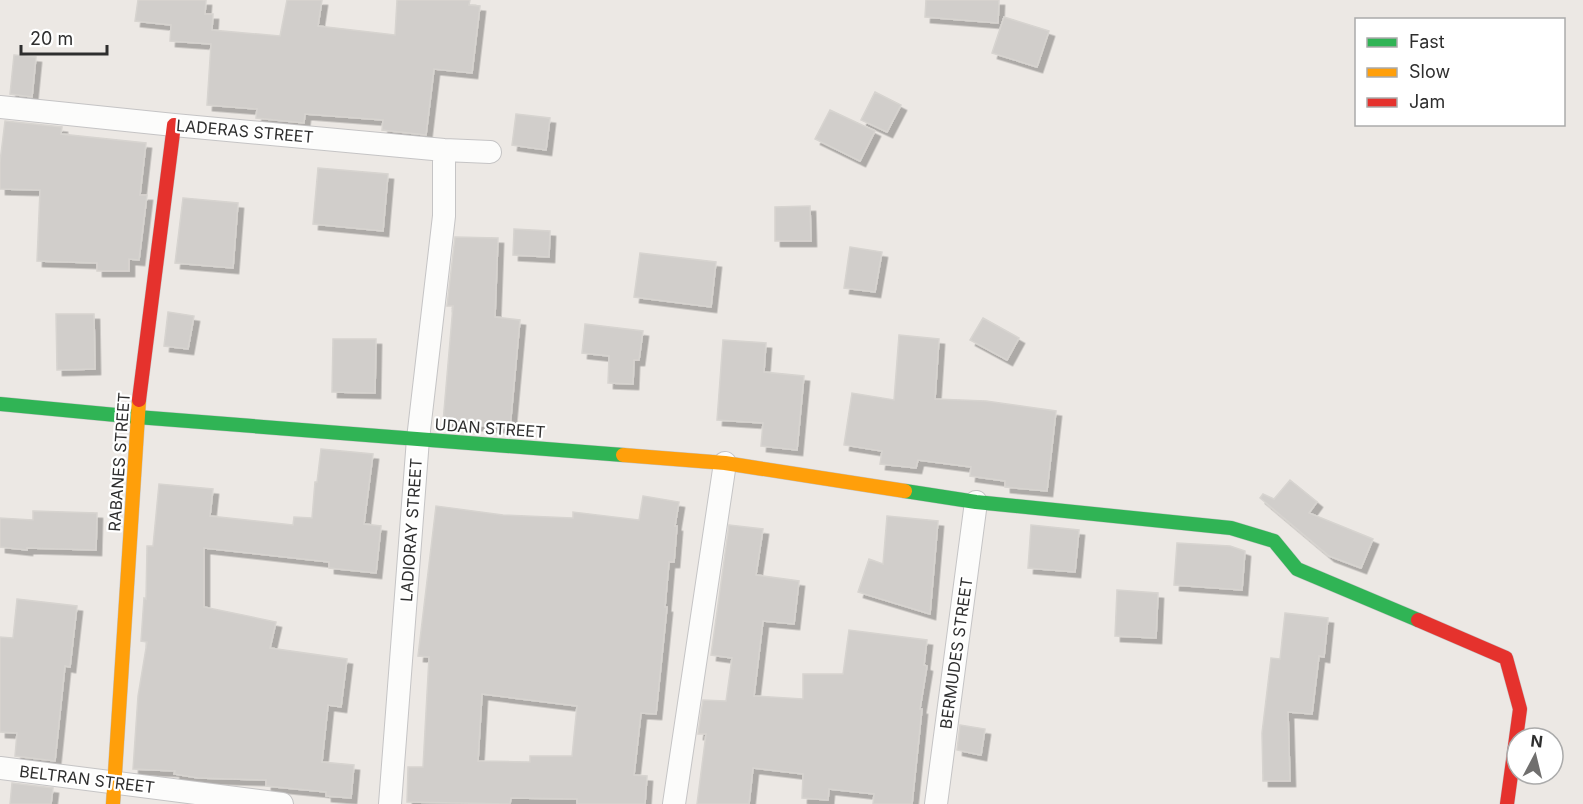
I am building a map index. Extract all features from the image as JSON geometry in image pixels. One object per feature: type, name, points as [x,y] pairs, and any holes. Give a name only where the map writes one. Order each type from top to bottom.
[{"type":"street","name":"LADERAS STREET","points":[[0,107],[444,150],[490,152]]},
{"type":"street","name":"RABANES STREET","points":[[113,793],[137,417],[174,125]]},
{"type":"street","name":"LADIORAY STREET","points":[[390,804],[418,440],[444,216],[444,150]]},
{"type":"street","name":"UDAN STREET","points":[[0,404],[418,440],[725,463],[976,502],[1231,528],[1274,541],[1297,568],[1506,658],[1520,709],[1507,804]]},
{"type":"street","points":[[674,804],[725,463]]},
{"type":"street","name":"BERMUDES STREET","points":[[936,804],[976,502]]},
{"type":"street","name":"BELTRAN STREET","points":[[0,768],[113,793],[282,804]]},
{"type":"building","points":[[138,0],[206,0],[205,14],[213,14],[212,30],[280,36],[287,0],[322,0],[318,26],[395,35],[397,0],[470,0],[469,5],[480,6],[472,73],[434,69],[426,135],[382,130],[383,120],[305,114],[304,123],[256,118],[257,109],[207,105],[211,44],[170,41],[171,25],[135,21]]},
{"type":"building","points":[[926,0],[999,0],[998,23],[925,17]]},
{"type":"building","points":[[1004,17],[1049,31],[1037,67],[992,53]]},
{"type":"building","points":[[14,55],[36,57],[32,97],[10,94]]},
{"type":"building","points":[[875,92],[901,105],[887,132],[861,120]]},
{"type":"building","points":[[830,110],[875,131],[860,161],[815,139]]},
{"type":"building","points":[[516,114],[550,118],[546,150],[512,145]]},
{"type":"building","points":[[5,121],[62,127],[61,134],[146,143],[140,195],[147,195],[139,260],[129,259],[129,271],[97,271],[97,263],[37,261],[40,190],[0,189],[0,162]]},
{"type":"building","points":[[318,168],[388,174],[383,231],[313,224]]},
{"type":"building","points":[[183,198],[238,203],[233,268],[175,263]]},
{"type":"building","points":[[810,206],[811,241],[775,241],[775,207]]},
{"type":"building","points":[[514,229],[550,231],[549,257],[513,255]]},
{"type":"building","points":[[455,237],[498,238],[495,317],[520,320],[510,428],[443,422],[453,306],[447,306]]},
{"type":"building","points":[[850,247],[882,252],[875,292],[844,288]]},
{"type":"building","points":[[640,253],[716,262],[711,307],[634,297]]},
{"type":"building","points":[[168,312],[194,316],[188,349],[164,346]]},
{"type":"building","points":[[56,314],[94,314],[95,369],[57,370]]},
{"type":"building","points":[[983,318],[1019,338],[1007,360],[970,340]]},
{"type":"building","points":[[585,324],[643,331],[639,360],[634,360],[633,384],[608,383],[609,356],[582,353]]},
{"type":"building","points":[[899,335],[939,339],[935,399],[986,401],[1056,411],[1047,491],[1005,487],[1005,481],[970,476],[971,467],[918,460],[916,468],[880,464],[882,451],[844,445],[852,393],[894,400]]},
{"type":"building","points":[[333,339],[376,339],[375,393],[332,392]]},
{"type":"building","points":[[723,340],[766,343],[764,372],[804,376],[797,450],[761,446],[763,423],[717,420]]},
{"type":"building","points":[[321,449],[373,454],[364,524],[381,526],[376,573],[329,568],[329,562],[204,548],[204,607],[276,622],[270,648],[347,659],[341,707],[328,705],[322,762],[354,765],[351,798],[326,796],[326,792],[266,786],[266,780],[198,778],[174,774],[175,771],[133,769],[138,696],[147,642],[141,641],[144,598],[146,599],[147,546],[153,546],[159,484],[213,489],[210,516],[293,525],[294,517],[312,518]]},
{"type":"building","points":[[1290,480],[1317,502],[1309,513],[1373,539],[1361,568],[1329,556],[1260,498],[1263,494],[1274,499]]},
{"type":"building","points":[[643,496],[679,502],[675,526],[677,526],[674,562],[669,562],[665,607],[667,607],[656,714],[641,713],[634,775],[647,776],[645,804],[577,804],[577,799],[511,798],[510,804],[407,802],[408,767],[423,767],[429,657],[418,656],[436,506],[503,515],[573,518],[573,512],[639,520]],"holes":[[[482,694],[577,706],[572,756],[530,756],[530,762],[478,761]]]},
{"type":"building","points":[[33,511],[97,513],[96,550],[27,548],[27,550],[0,547],[0,518],[33,520]]},
{"type":"building","points":[[887,516],[938,521],[930,614],[858,592],[869,559],[883,564]]},
{"type":"building","points":[[729,525],[763,529],[756,575],[799,581],[794,624],[763,621],[754,696],[803,699],[803,674],[843,674],[849,630],[927,640],[924,665],[927,666],[920,709],[922,709],[912,804],[873,804],[874,794],[829,789],[828,800],[802,798],[803,774],[753,768],[749,804],[697,804],[706,734],[698,734],[703,700],[726,701],[732,658],[711,655]]},
{"type":"building","points":[[1031,525],[1079,530],[1075,572],[1028,568]]},
{"type":"building","points":[[1177,543],[1230,546],[1245,551],[1242,590],[1174,585]]},
{"type":"building","points":[[1117,590],[1158,593],[1156,638],[1115,636]]},
{"type":"building","points":[[17,599],[77,606],[70,667],[65,666],[55,761],[15,756],[17,733],[0,732],[0,637],[13,638]]},
{"type":"building","points":[[1285,613],[1328,618],[1324,657],[1319,656],[1312,714],[1288,712],[1290,781],[1263,781],[1262,733],[1271,658],[1280,659]]},
{"type":"building","points":[[960,725],[985,729],[981,755],[957,750]]},
{"type":"building","points":[[12,783],[53,788],[51,804],[10,804]]},
{"type":"traffic: fast","points":[[0,404],[623,455]]},
{"type":"traffic: fast","points":[[905,491],[976,502],[1231,528],[1274,541],[1297,569],[1418,620]]},
{"type":"traffic: slow","points":[[113,804],[139,400]]},
{"type":"traffic: slow","points":[[623,455],[725,463],[905,491]]},
{"type":"traffic: jam","points":[[139,400],[174,125]]},
{"type":"traffic: jam","points":[[1418,620],[1506,658],[1520,709],[1507,804]]}]
